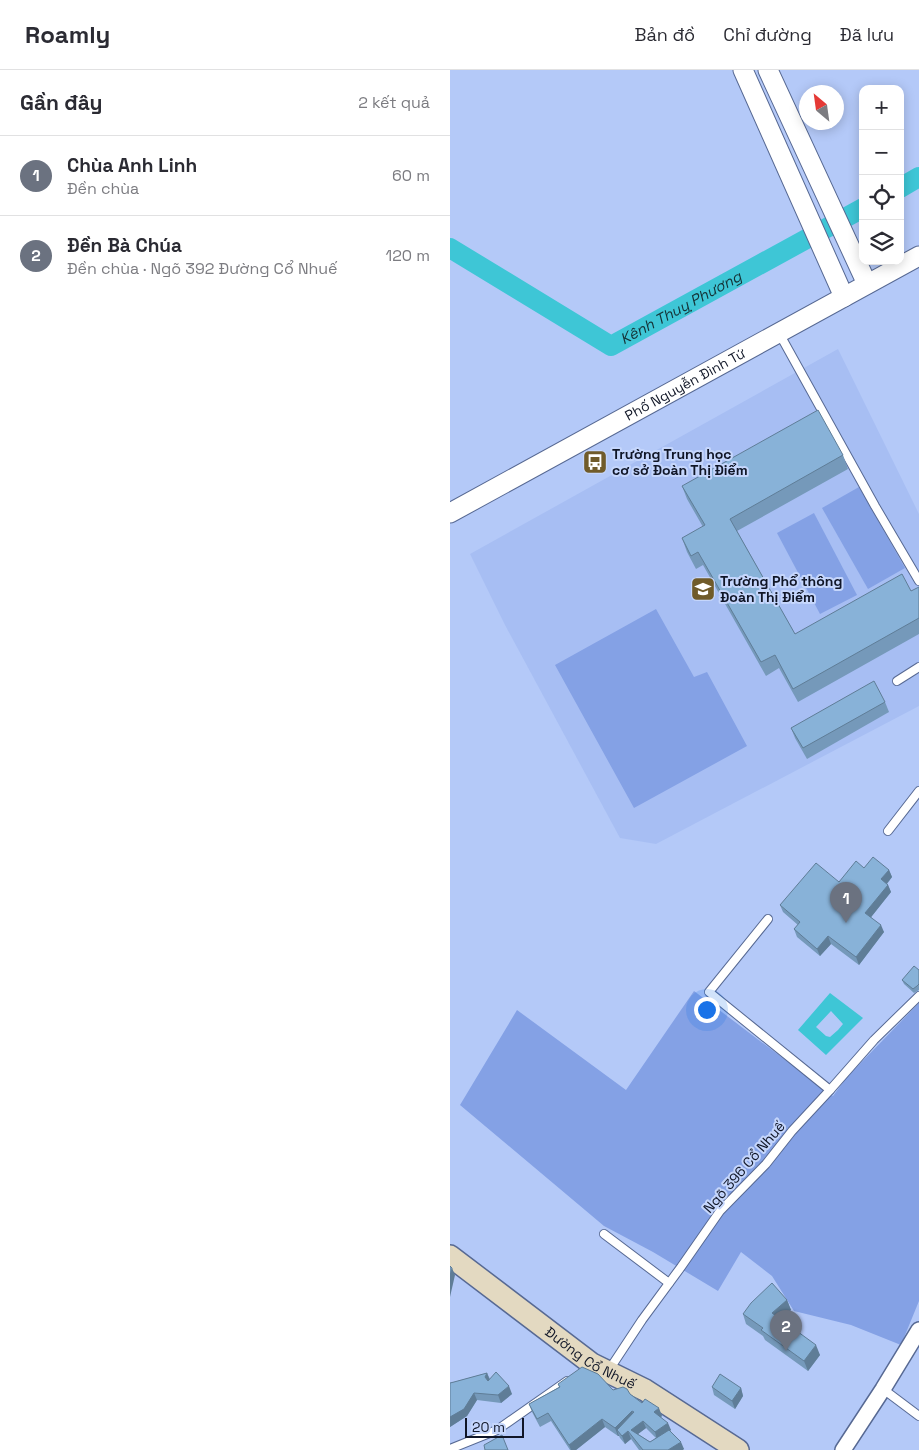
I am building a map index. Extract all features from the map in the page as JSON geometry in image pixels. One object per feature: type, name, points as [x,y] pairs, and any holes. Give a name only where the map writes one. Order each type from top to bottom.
[{"type":"main road","name":"Đường Cổ Nhuế","points":[[450,1256],[590,1370],[646,1390],[738,1450]]},
{"type":"street","points":[[743,70],[844,297]]},
{"type":"street","points":[[768,70],[868,284]]},
{"type":"street","name":"Phố Nguyễn Đình Tứ","points":[[450,513],[919,256]]},
{"type":"street","points":[[843,1450],[919,1330]]},
{"type":"lane","points":[[779,333],[919,582]]},
{"type":"lane","points":[[897,681],[919,667]]},
{"type":"lane","points":[[888,830],[918,795]]},
{"type":"lane","points":[[768,919],[709,992],[830,1090]]},
{"type":"lane","name":"Ngõ 396 Cổ Nhuế","points":[[590,1370],[642,1320],[720,1211],[766,1164],[792,1131],[874,1040],[919,996]]},
{"type":"lane","points":[[604,1234],[669,1283]]},
{"type":"lane","points":[[451,1449],[497,1430],[590,1370]]},
{"type":"lane","points":[[883,1389],[919,1416]]},
{"type":"shaded area","name":"Trường Phổ thông Đoàn Thị Điểm","points":[[838,349],[919,514],[919,706],[656,844],[620,838],[505,625],[470,554]]},
{"type":"shaded area","points":[[859,487],[905,568],[868,589],[822,508]]},
{"type":"shaded area","points":[[814,513],[857,595],[820,614],[777,533]]},
{"type":"shaded area","points":[[656,609],[694,677],[707,672],[747,746],[634,808],[555,665]]},
{"type":"shaded area","points":[[694,991],[833,1096],[847,1077],[919,1003],[919,1301],[901,1345],[851,1325],[794,1311],[772,1276],[741,1252],[718,1291],[653,1252],[604,1226],[460,1105],[517,1010],[626,1090]]},
{"type":"shaded area","points":[[830,993],[863,1018],[826,1055],[798,1030]],"holes":[[[831,1011],[843,1024],[830,1037],[826,1036],[816,1027]]]},
{"type":"building","points":[[818,410],[843,455],[730,519],[795,634],[902,574],[911,591],[919,587],[919,618],[793,689],[775,655],[761,662],[698,552],[691,556],[682,538],[705,525],[682,486]]},
{"type":"building","points":[[874,681],[885,702],[803,748],[791,728]]},
{"type":"building","points":[[873,857],[889,870],[881,879],[888,885],[865,913],[881,925],[856,957],[828,936],[817,949],[794,929],[800,922],[780,905],[816,863],[839,882],[856,861],[864,868]]},
{"type":"building","points":[[914,966],[919,970],[919,984],[913,989],[902,980]]},
{"type":"building","points":[[772,1283],[787,1300],[772,1313],[816,1345],[804,1361],[761,1330],[763,1328],[743,1314],[751,1303]]},
{"type":"building","points":[[582,1367],[598,1374],[613,1390],[623,1387],[642,1403],[645,1399],[659,1408],[654,1412],[668,1423],[655,1432],[643,1421],[631,1430],[650,1442],[669,1430],[681,1442],[668,1450],[643,1450],[628,1431],[622,1436],[617,1430],[634,1412],[632,1411],[615,1428],[602,1419],[569,1445],[548,1413],[537,1419],[529,1404],[560,1387],[558,1384]]},
{"type":"building","points":[[496,1372],[509,1386],[498,1395],[474,1393],[464,1409],[450,1417],[450,1383],[487,1373],[485,1377],[488,1381]]},
{"type":"building","points":[[720,1374],[741,1388],[732,1401],[712,1387]]},
{"type":"building","points":[[502,1435],[508,1450],[485,1450],[484,1445]]},
{"type":"waterway","name":"Kênh Thuỵ Phương","points":[[904,186],[919,177]]},
{"type":"waterway","name":"Kênh Thuỵ Phương","points":[[450,248],[611,346],[859,210]]},
{"type":"place","name":"Trường Trung học cơ sở Đoàn Thị Điểm","points":[[595,462]]},
{"type":"place","name":"Trường Phổ thông Đoàn Thị Điểm","points":[[703,589]]},
{"type":"place","name":"Chùa Anh Linh","points":[[846,923]]},
{"type":"place","name":"Đền Bà Chúa","points":[[786,1351]]}]
